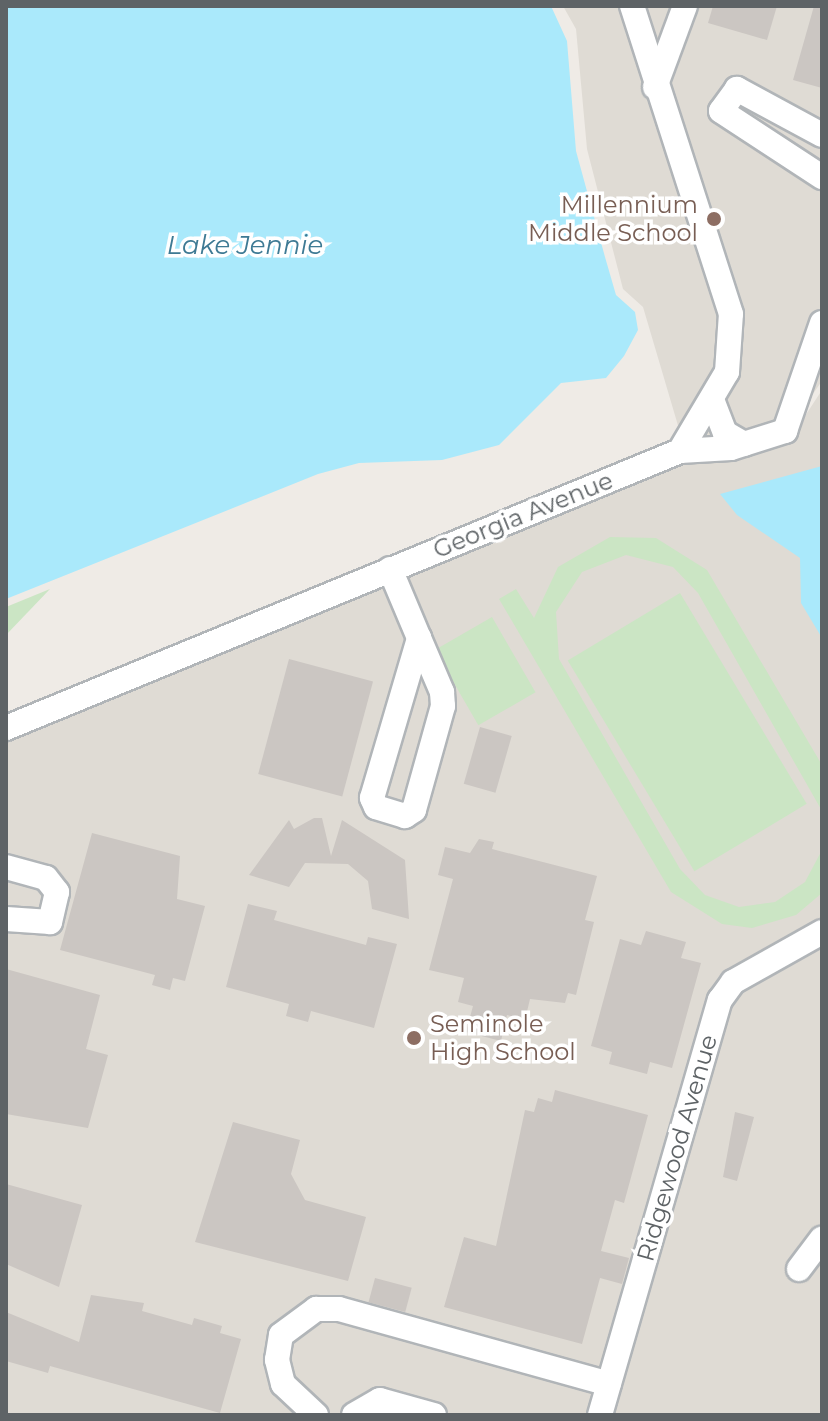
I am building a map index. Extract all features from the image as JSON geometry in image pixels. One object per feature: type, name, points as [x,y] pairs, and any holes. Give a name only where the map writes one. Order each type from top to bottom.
[{"type":"street","points":[[632,6],[655,87],[731,314],[727,372],[713,402],[680,451]]},
{"type":"street","points":[[655,87],[685,6]]},
{"type":"street","points":[[822,135],[737,89],[721,111],[822,177]]},
{"type":"street","name":"Georgia Avenue","points":[[6,728],[680,451],[744,444],[785,431],[822,323]]},
{"type":"street","points":[[713,402],[725,433],[744,444]]},
{"type":"street","points":[[390,569],[419,638],[443,706],[414,810],[405,816],[376,807],[372,798],[419,638]]},
{"type":"street","points":[[6,867],[46,878],[57,892],[50,922],[6,919]]},
{"type":"street","name":"Ridgewood Avenue","points":[[600,1415],[720,1000],[733,982],[822,932]]},
{"type":"street","points":[[799,1269],[822,1239]]},
{"type":"street","points":[[316,1415],[283,1384],[277,1360],[281,1335],[316,1309],[339,1309],[609,1384]]},
{"type":"street","points":[[354,1415],[380,1400],[434,1415]]},
{"type":"shaded area","name":"Millennium Middle School","points":[[563,6],[822,6],[822,381],[782,438],[687,456],[643,307],[623,289],[587,149],[576,29]]},
{"type":"shaded area","name":"Seminole High School","points":[[822,390],[822,1415],[6,1415],[6,740],[674,465],[729,460],[788,442]]},
{"type":"green space","points":[[610,537],[656,538],[707,570],[822,765],[822,811],[698,593],[673,567],[626,555],[582,572],[556,612],[559,659],[680,869],[705,895],[739,907],[775,902],[805,882],[822,850],[822,893],[796,915],[752,928],[722,924],[671,892],[499,599],[516,589],[534,618],[558,567]]},
{"type":"green space","points":[[50,589],[6,635],[6,607]]},
{"type":"green space","points":[[680,593],[807,804],[694,871],[568,660]]},
{"type":"green space","points":[[492,617],[536,692],[478,725],[435,650]]},
{"type":"water","name":"Lake Jennie","points":[[6,6],[551,6],[567,41],[576,151],[605,257],[616,295],[635,312],[638,330],[624,356],[606,378],[561,383],[499,445],[442,460],[359,463],[318,474],[6,599]]},
{"type":"water","points":[[822,466],[822,638],[801,603],[800,558],[737,515],[720,494]]},
{"type":"building","points":[[713,6],[777,6],[767,40],[708,23]]},
{"type":"building","points":[[814,6],[822,6],[822,88],[793,80]]},
{"type":"building","points":[[289,659],[373,682],[342,796],[258,774]]},
{"type":"building","points":[[480,727],[512,736],[495,793],[464,784]]},
{"type":"building","points":[[314,818],[322,818],[331,856],[342,820],[405,860],[409,919],[372,909],[368,881],[348,864],[305,863],[289,887],[249,875],[289,820],[294,829]]},
{"type":"building","points":[[92,833],[180,856],[177,899],[205,906],[185,981],[173,978],[170,990],[152,985],[155,975],[60,950]]},
{"type":"building","points":[[479,839],[494,842],[492,849],[597,876],[585,920],[594,922],[576,995],[568,993],[565,1003],[530,999],[525,1020],[507,1015],[501,1041],[466,1032],[473,1006],[458,1002],[464,978],[429,970],[453,879],[438,875],[445,847],[470,853]]},
{"type":"building","points":[[248,904],[277,911],[274,920],[366,945],[368,937],[397,944],[374,1028],[311,1011],[308,1022],[286,1016],[289,1004],[226,987]]},
{"type":"building","points":[[646,931],[686,942],[681,958],[701,963],[672,1068],[650,1062],[647,1074],[609,1064],[612,1052],[591,1046],[620,939],[641,945]]},
{"type":"building","points":[[6,969],[100,995],[86,1049],[108,1055],[88,1128],[6,1114]]},
{"type":"building","points":[[555,1090],[648,1115],[624,1203],[615,1200],[601,1251],[629,1258],[622,1284],[600,1278],[582,1344],[444,1307],[464,1237],[496,1246],[525,1110],[534,1112],[538,1098],[552,1102]]},
{"type":"building","points":[[735,1112],[754,1117],[737,1181],[723,1177]]},
{"type":"building","points":[[233,1122],[300,1140],[291,1174],[305,1200],[366,1217],[348,1281],[195,1242]]},
{"type":"building","points":[[6,1184],[82,1205],[59,1287],[6,1264]]},
{"type":"building","points":[[375,1278],[412,1288],[405,1312],[369,1302]]},
{"type":"building","points":[[91,1295],[144,1303],[142,1311],[192,1325],[194,1318],[222,1326],[220,1333],[241,1339],[220,1413],[50,1366],[48,1373],[6,1361],[6,1312],[79,1342]]},
{"type":"place","name":"Millennium Middle School","points":[[714,219]]},
{"type":"place","name":"Seminole High School","points":[[414,1038]]}]
